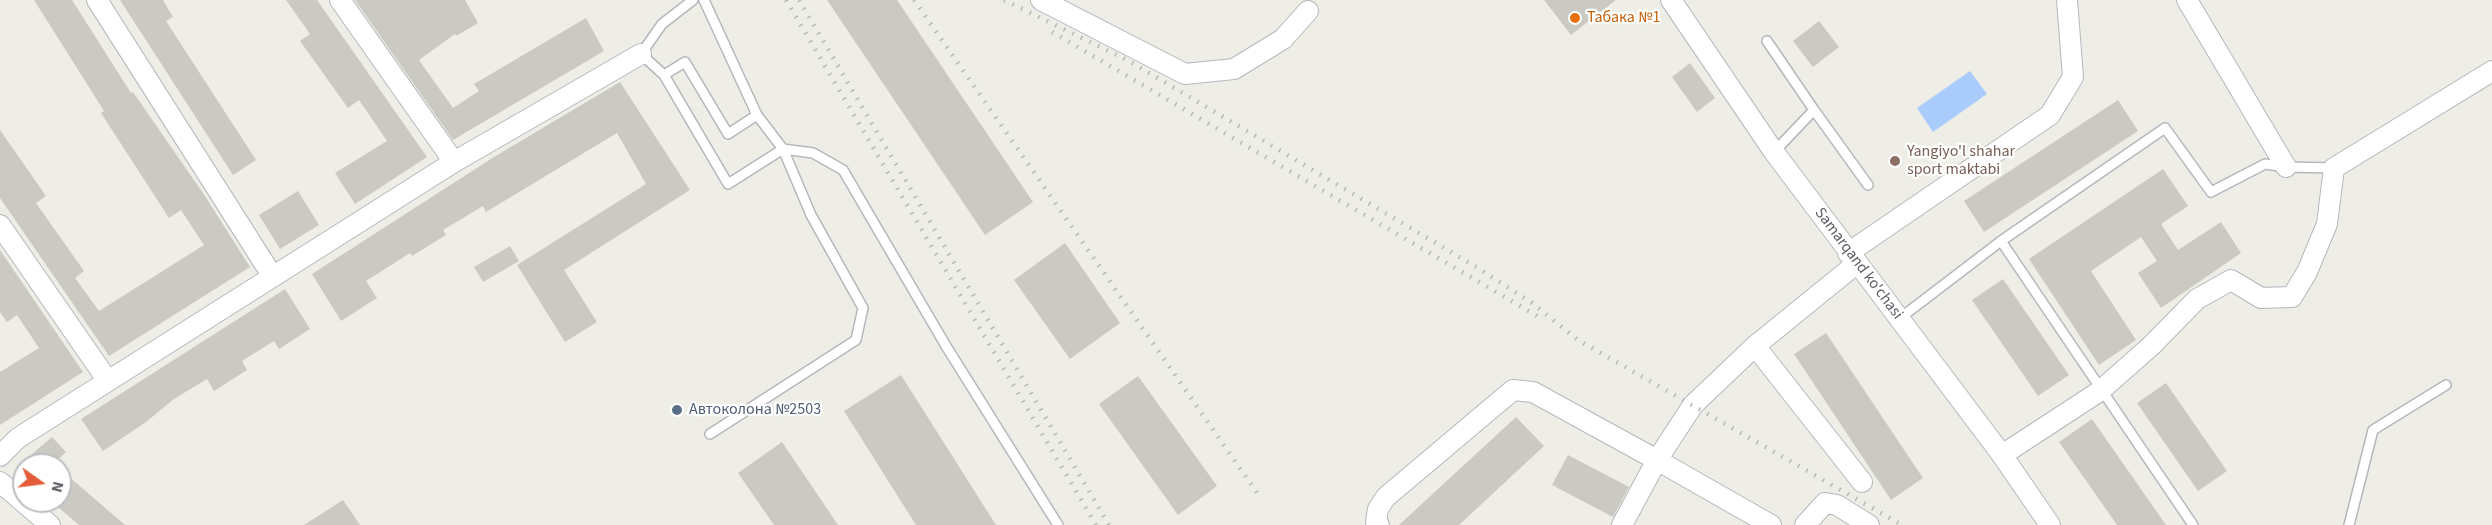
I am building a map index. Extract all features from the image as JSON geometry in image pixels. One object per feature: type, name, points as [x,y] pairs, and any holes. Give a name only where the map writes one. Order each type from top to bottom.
[{"type":"street","points":[[97,0],[273,277]]},
{"type":"street","points":[[340,0],[454,162]]},
{"type":"street","points":[[1041,0],[1185,74],[1234,69],[1283,39],[1308,11]]},
{"type":"street","name":"Samarqand ko'chasi","points":[[1671,0],[1774,152],[2002,455],[2050,525]]},
{"type":"street","points":[[1622,525],[1657,460],[1693,405],[1852,258],[2050,115],[2073,77],[2067,0]]},
{"type":"street","points":[[2187,0],[2286,167]]},
{"type":"street","points":[[0,456],[18,438],[454,162],[641,54]]},
{"type":"street","points":[[2002,455],[2100,391],[2152,345],[2197,298],[2231,280],[2261,298],[2292,297],[2307,272],[2328,224],[2334,168],[2492,71]]},
{"type":"street","points":[[0,225],[108,381]]},
{"type":"street","points":[[1755,346],[1862,482]]},
{"type":"street","points":[[1379,525],[1376,522],[1378,508],[1386,497],[1513,390],[1533,392],[1771,525]]},
{"type":"street","points":[[0,482],[50,525]]},
{"type":"street","points":[[1804,525],[1825,502],[1837,505],[1869,525]]},
{"type":"lane","points":[[693,0],[663,24],[641,54],[664,75],[728,184],[783,149],[813,153],[843,170],[946,346],[1058,525]]},
{"type":"lane","points":[[704,0],[757,115],[783,149],[812,215],[863,308],[856,340],[710,434]]},
{"type":"lane","points":[[1767,41],[1868,185]]},
{"type":"lane","points":[[664,75],[685,62],[728,134],[757,115]]},
{"type":"lane","points":[[1774,152],[1814,111]]},
{"type":"lane","points":[[1899,319],[2001,241],[2165,128],[2211,192],[2265,164],[2334,168]]},
{"type":"lane","points":[[2001,241],[2100,391],[2193,525]]},
{"type":"lane","points":[[2349,525],[2373,430],[2446,386]]},
{"type":"water","points":[[1970,71],[1987,94],[1933,132],[1917,108]]},
{"type":"building","points":[[34,0],[72,0],[131,93],[133,92],[205,196],[250,267],[109,356],[0,198],[0,130],[46,196],[36,203],[84,271],[75,278],[99,311],[204,245],[181,210],[169,218],[101,113],[104,111]]},
{"type":"building","points":[[120,0],[163,0],[173,17],[166,21],[256,160],[233,175]]},
{"type":"building","points":[[286,0],[317,0],[427,157],[355,204],[335,173],[387,141],[359,100],[348,108],[300,41],[310,34]]},
{"type":"building","points":[[355,0],[465,0],[478,23],[456,36],[455,34],[419,60],[453,108],[479,91],[474,84],[586,18],[604,51],[453,140]]},
{"type":"building","points":[[827,0],[897,0],[1033,202],[985,235]]},
{"type":"building","name":"Табака №1","points":[[1544,0],[1616,0],[1571,35]]},
{"type":"building","points":[[1819,21],[1839,47],[1813,67],[1793,41]]},
{"type":"building","points":[[1690,63],[1715,98],[1697,112],[1672,77]]},
{"type":"building","points":[[620,82],[690,190],[564,270],[597,322],[565,342],[517,265],[646,184],[617,133],[486,212],[483,206],[443,230],[446,235],[412,256],[410,253],[366,281],[377,298],[341,321],[312,274],[494,157]]},
{"type":"building","points":[[2118,100],[2138,131],[1984,232],[1964,201]]},
{"type":"building","points":[[2163,169],[2188,206],[2161,224],[2178,250],[2221,222],[2241,253],[2161,308],[2138,273],[2157,261],[2141,237],[2091,271],[2136,340],[2099,365],[2029,259]]},
{"type":"building","points":[[298,191],[319,225],[280,249],[259,215]]},
{"type":"building","points":[[1065,243],[1120,323],[1070,359],[1014,280]]},
{"type":"building","points":[[510,246],[519,261],[483,282],[474,267]]},
{"type":"building","points":[[0,250],[83,372],[0,425],[0,372],[39,348],[17,315],[7,322],[0,312]]},
{"type":"building","points":[[2003,279],[2069,375],[2038,396],[1972,300]]},
{"type":"building","points":[[285,289],[310,329],[279,349],[274,341],[242,361],[247,370],[214,391],[207,379],[174,399],[146,422],[103,451],[81,419]]},
{"type":"building","points":[[1826,333],[1923,478],[1891,500],[1794,354]]},
{"type":"building","points":[[901,375],[996,525],[916,525],[844,411]]},
{"type":"building","points":[[1138,376],[1217,486],[1178,515],[1099,404]]},
{"type":"building","points":[[2166,383],[2227,471],[2198,491],[2137,403]]},
{"type":"building","points":[[1516,417],[1544,446],[1459,525],[1399,525]]},
{"type":"building","points":[[2092,419],[2166,525],[2117,525],[2059,442]]},
{"type":"building","points":[[52,437],[66,452],[65,453],[33,453]]},
{"type":"building","points":[[782,442],[838,525],[774,525],[738,473]]},
{"type":"building","points":[[1568,455],[1629,487],[1613,517],[1552,485]]},
{"type":"building","points":[[72,479],[125,525],[79,525],[65,513],[72,513]]},
{"type":"building","points":[[343,500],[360,525],[304,525]]},
{"type":"railway","points":[[786,0],[1096,525]]},
{"type":"railway","points":[[799,0],[1109,525]]},
{"type":"railway","points":[[914,0],[1260,497]]},
{"type":"railway","points":[[1004,0],[1129,61],[1478,268],[1532,303],[1578,340],[1902,525]]},
{"type":"railway","points":[[1052,32],[1544,320]]},
{"type":"place","name":"Табака №1","points":[[1575,18]]},
{"type":"place","name":"Yangiyo'l shahar sport maktabi","points":[[1895,161]]},
{"type":"place","name":"Автоколона №2503","points":[[677,410]]}]
